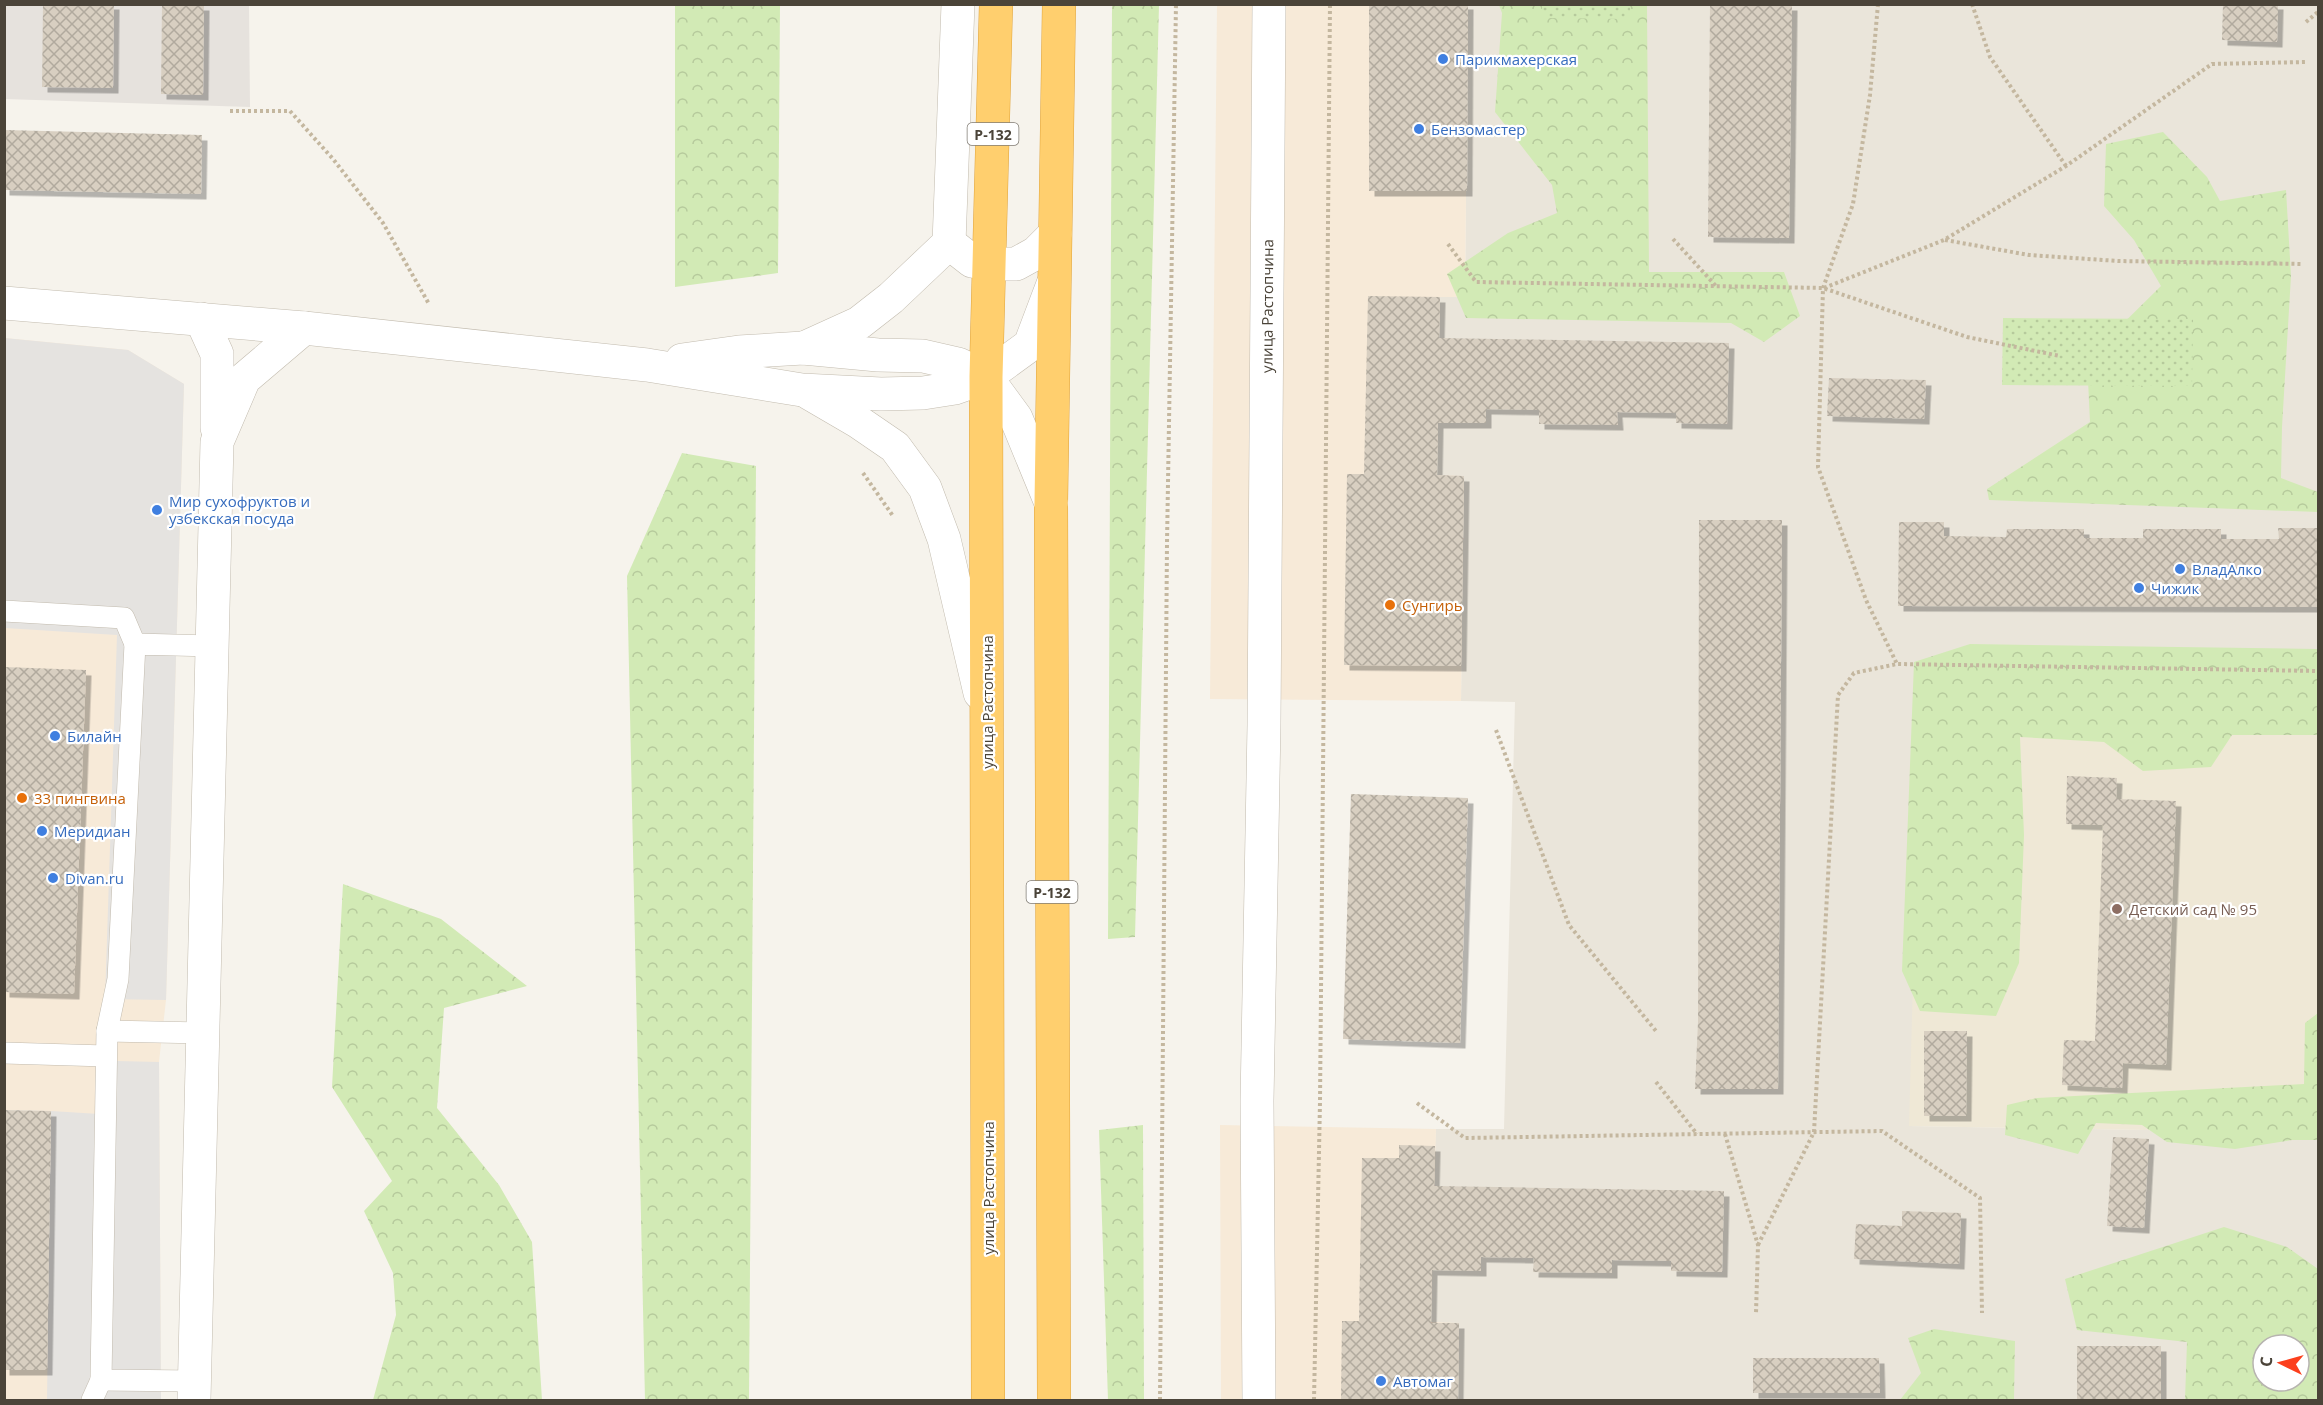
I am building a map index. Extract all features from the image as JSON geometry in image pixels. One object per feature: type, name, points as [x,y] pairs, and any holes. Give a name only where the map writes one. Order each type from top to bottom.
[{"type":"highway","name":"улица Растопчина","points":[[988,1401],[986,377],[996,4]]},
{"type":"highway","name":"Р-132","points":[[1054,1401],[1051,503],[1059,4]]},
{"type":"street","points":[[803,348],[859,323],[891,298],[949,243],[958,4]]},
{"type":"street","name":"улица Растопчина","points":[[1259,1401],[1257,1101],[1264,725],[1269,4]]},
{"type":"street","points":[[949,243],[972,261],[988,264],[1016,264],[1036,253],[1055,234]]},
{"type":"street","points":[[4,303],[304,328],[647,365],[802,390],[881,394],[923,393],[955,388],[986,377],[1030,345],[1053,284]]},
{"type":"street","points":[[194,1391],[217,442],[217,354],[201,319]]},
{"type":"street","points":[[217,442],[244,379],[304,328]]},
{"type":"street","points":[[647,365],[739,352],[803,348],[878,355],[923,356],[958,364],[986,377],[1016,418],[1051,503]]},
{"type":"street","points":[[802,390],[857,421],[895,447],[926,488],[944,539],[987,722]]},
{"type":"lane","points":[[4,610],[124,618],[135,644],[118,979],[106,1030],[101,1380],[92,1401]]},
{"type":"lane","points":[[135,644],[212,646]]},
{"type":"lane","points":[[106,1030],[203,1033]]},
{"type":"lane","points":[[4,1053],[106,1056]]},
{"type":"lane","points":[[101,1380],[194,1391]]},
{"type":"path","points":[[1161,1401],[1167,555],[1176,4]]},
{"type":"path","points":[[1314,1401],[1320,1055],[1330,4]]},
{"type":"path","points":[[1878,4],[1870,95],[1853,204],[1823,288],[1818,467],[1866,600],[1897,664]]},
{"type":"path","points":[[1972,4],[1990,57],[2066,166]]},
{"type":"path","points":[[2306,22],[2319,12]]},
{"type":"path","points":[[1823,288],[1944,240],[2066,166],[2212,64],[2305,62]]},
{"type":"path","points":[[230,111],[290,111],[333,159],[383,223],[452,344]]},
{"type":"path","points":[[1673,239],[1717,286]]},
{"type":"path","points":[[1944,240],[2030,255],[2118,261],[2303,264]]},
{"type":"path","points":[[1448,244],[1476,282],[1823,288],[1967,337],[2060,356]]},
{"type":"path","points":[[863,472],[895,519]]},
{"type":"path","points":[[1758,1245],[1814,1132],[1838,695],[1854,673],[1897,664],[2319,671]]},
{"type":"path","points":[[1496,730],[1569,924],[1656,1031]]},
{"type":"path","points":[[1656,1082],[1697,1134]]},
{"type":"path","points":[[1417,1103],[1465,1138],[1882,1131],[1980,1198],[1982,1313]]},
{"type":"path","points":[[1725,1134],[1758,1245],[1756,1313]]},
{"type":"shaded area","points":[[5,5],[249,5],[250,107],[5,99]]},
{"type":"shaded area","points":[[1217,5],[1468,5],[1465,297],[1440,297],[1437,475],[1464,476],[1461,701],[1210,699]]},
{"type":"shaded area","points":[[1468,5],[2318,5],[2318,692],[1910,1126],[2318,1133],[2318,1400],[1458,1400],[1459,1324],[1431,1323],[1436,1129],[1504,1129],[1515,702],[1461,701],[1464,476],[1437,475],[1440,297],[1465,296]]},
{"type":"shaded area","points":[[4,338],[128,350],[184,384],[166,1000],[105,999],[117,635],[5,628]]},
{"type":"shaded area","points":[[5,338],[128,350],[184,384],[166,1000],[159,1062],[161,1400],[5,1400],[5,1370],[47,1370],[51,1111],[5,1110]]},
{"type":"shaded area","name":"Детский сад № 95","points":[[1921,690],[2318,692],[2318,1133],[1909,1126]]},
{"type":"shaded area","points":[[117,1061],[159,1062],[161,1400],[47,1400],[51,1111],[115,1115]]},
{"type":"shaded area","points":[[1220,1125],[1436,1129],[1431,1322],[1459,1323],[1458,1400],[1221,1400]]},
{"type":"green space","points":[[675,5],[780,5],[778,273],[675,287]]},
{"type":"green space","points":[[1112,5],[1159,5],[1135,937],[1108,939]]},
{"type":"green space","points":[[1499,5],[1647,5],[1649,272],[1784,272],[1800,316],[1764,342],[1731,323],[1466,318],[1447,274],[1508,233],[1557,213],[1552,185],[1495,112],[1502,13]]},
{"type":"green space","points":[[1542,5],[1630,5],[1630,19],[1542,18]]},
{"type":"green space","points":[[2163,132],[2207,177],[2220,201],[2286,190],[2291,276],[2281,478],[2318,492],[2318,512],[1989,500],[1987,489],[2090,422],[2087,359],[2161,286],[2134,240],[2104,206],[2106,144]]},
{"type":"green space","points":[[2003,318],[2193,319],[2192,386],[2002,385]]},
{"type":"green space","points":[[682,453],[756,466],[749,1400],[645,1400],[627,576]]},
{"type":"green space","points":[[1970,644],[2318,649],[2318,735],[2232,735],[2211,767],[2143,771],[2104,742],[2020,737],[2024,835],[2019,963],[1996,1016],[1920,1011],[1902,971],[1914,662]]},
{"type":"green space","points":[[343,884],[441,919],[527,986],[444,1008],[437,1108],[499,1185],[532,1242],[542,1400],[373,1400],[396,1315],[393,1273],[364,1211],[392,1181],[332,1087]]},
{"type":"green space","points":[[2318,1013],[2318,1140],[2292,1140],[2235,1149],[2167,1142],[2142,1125],[2096,1123],[2078,1154],[2005,1135],[2007,1105],[2037,1098],[2304,1084],[2305,1023]]},
{"type":"green space","points":[[1143,1125],[1144,1400],[1108,1400],[1099,1130]]},
{"type":"green space","points":[[2224,1227],[2287,1247],[2318,1269],[2318,1400],[2185,1400],[2187,1342],[2077,1330],[2065,1279]]},
{"type":"green space","points":[[1934,1329],[2015,1341],[2014,1400],[1900,1400],[1921,1373],[1908,1338]]},
{"type":"building","points":[[43,4],[114,4],[113,88],[42,87]]},
{"type":"building","points":[[1369,4],[1468,4],[1467,191],[1369,191]]},
{"type":"building","points":[[2223,4],[2278,4],[2277,42],[2222,40]]},
{"type":"building","points":[[162,5],[204,5],[203,95],[161,94]]},
{"type":"building","points":[[1710,5],[1792,5],[1789,238],[1708,237]]},
{"type":"building","points":[[4,130],[202,135],[201,194],[4,190]]},
{"type":"building","points":[[1368,296],[1440,297],[1439,338],[1729,343],[1727,424],[1676,423],[1676,413],[1617,412],[1618,425],[1539,424],[1539,410],[1486,409],[1486,423],[1438,423],[1437,475],[1464,476],[1461,666],[1344,665],[1347,474],[1364,474]]},
{"type":"building","points":[[1829,378],[1926,380],[1924,419],[1827,416]]},
{"type":"building","points":[[1699,520],[1782,520],[1778,1089],[1695,1089],[1698,1022]]},
{"type":"building","points":[[1899,522],[1944,522],[1944,536],[2006,537],[2007,529],[2084,529],[2084,538],[2143,538],[2143,529],[2221,529],[2221,539],[2279,539],[2278,528],[2318,528],[2318,607],[1898,606]]},
{"type":"building","name":"Меридиан","points":[[4,667],[86,670],[74,994],[4,992]]},
{"type":"building","points":[[2067,776],[2117,778],[2116,799],[2176,801],[2166,1065],[2123,1063],[2122,1088],[2062,1085],[2064,1040],[2095,1041],[2103,825],[2066,824]]},
{"type":"building","points":[[1351,794],[1468,798],[1460,1043],[1343,1039]]},
{"type":"building","points":[[1924,1031],[1967,1031],[1966,1116],[1924,1116]]},
{"type":"building","points":[[4,1110],[51,1111],[47,1370],[4,1370]]},
{"type":"building","points":[[2113,1137],[2149,1139],[2144,1228],[2107,1226]]},
{"type":"building","points":[[1399,1145],[1435,1146],[1434,1186],[1724,1191],[1722,1272],[1671,1271],[1671,1261],[1612,1260],[1612,1273],[1533,1272],[1534,1258],[1481,1257],[1481,1271],[1432,1270],[1431,1323],[1459,1323],[1458,1400],[1341,1400],[1342,1321],[1359,1321],[1362,1158],[1399,1158]]},
{"type":"building","points":[[1902,1211],[1961,1213],[1959,1264],[1854,1259],[1856,1224],[1902,1226]]},
{"type":"building","points":[[2077,1346],[2161,1346],[2161,1400],[2077,1400]]},
{"type":"building","points":[[1753,1358],[1879,1358],[1880,1393],[1753,1393]]},
{"type":"place","name":"Парикмахерская","points":[[1443,59]]},
{"type":"place","name":"Бензомастер","points":[[1419,129]]},
{"type":"place","name":"Мир сухофруктов и узбекская посуда","points":[[157,510]]},
{"type":"place","name":"ВладАлко","points":[[2180,569]]},
{"type":"place","name":"Чижик","points":[[2139,588]]},
{"type":"place","name":"Сунгирь","points":[[1390,605]]},
{"type":"place","name":"Билайн","points":[[55,736]]},
{"type":"place","name":"33 пингвина","points":[[22,798]]},
{"type":"place","name":"Меридиан","points":[[42,831]]},
{"type":"place","name":"Divan.ru","points":[[53,878]]},
{"type":"place","name":"Детский сад № 95","points":[[2117,909]]},
{"type":"place","name":"Автомаг","points":[[1381,1381]]}]
